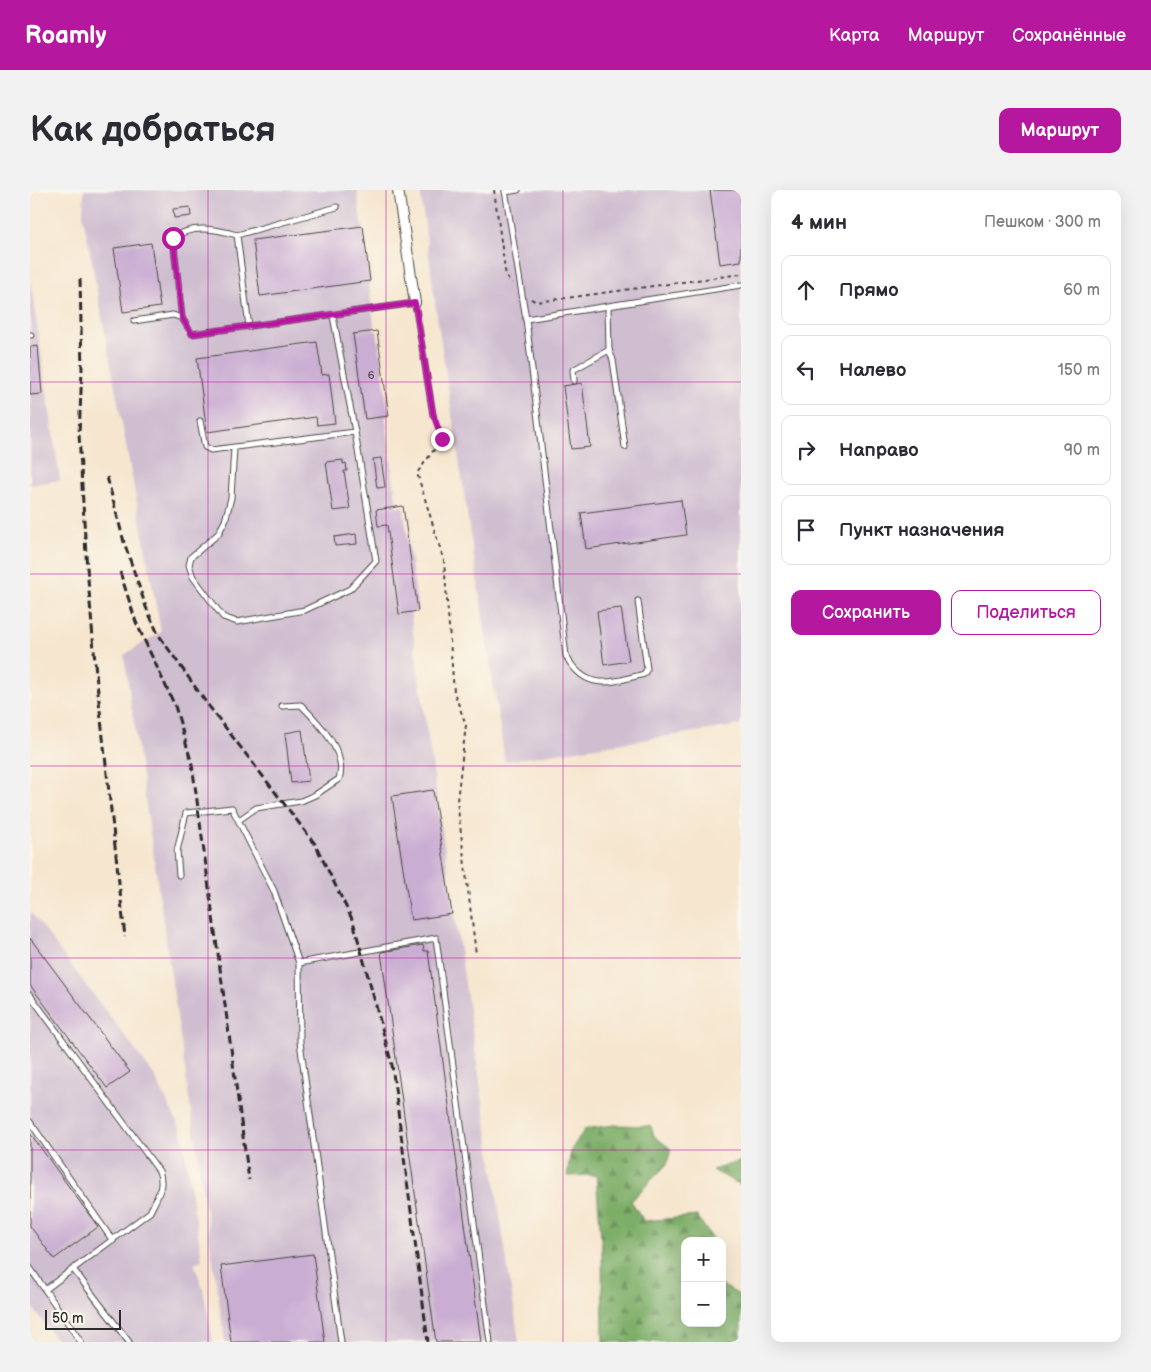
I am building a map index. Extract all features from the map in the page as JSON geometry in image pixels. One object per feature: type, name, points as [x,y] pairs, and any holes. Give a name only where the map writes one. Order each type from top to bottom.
[{"type":"street","points":[[398,190],[415,303]]},
{"type":"lane","points":[[518,190],[505,191],[526,319],[566,656],[578,674],[596,682],[644,674],[647,669],[638,601]]},
{"type":"lane","points":[[337,207],[237,235],[212,228],[182,232],[173,238],[182,318],[192,334],[415,303],[433,414]]},
{"type":"lane","points":[[237,235],[249,327]]},
{"type":"lane","points":[[526,319],[741,285]]},
{"type":"lane","points":[[608,306],[609,350],[613,360],[625,447]]},
{"type":"lane","points":[[134,321],[173,315],[182,318]]},
{"type":"lane","points":[[234,448],[231,498],[225,521],[218,534],[191,557],[189,565],[193,578],[223,617],[236,622],[306,610],[350,589],[376,561],[355,432],[332,316]]},
{"type":"lane","points":[[574,381],[573,370],[609,350]]},
{"type":"lane","points":[[200,421],[205,447],[211,450],[355,432]]},
{"type":"lane","points":[[239,820],[256,808],[301,801],[315,796],[339,779],[340,760],[336,750],[310,715],[301,705],[282,706]]},
{"type":"lane","points":[[179,875],[177,851],[186,813],[232,808],[274,890],[299,963],[300,1042],[341,1342]]},
{"type":"lane","points":[[299,963],[436,938],[490,1342]]},
{"type":"lane","points":[[30,995],[159,1171],[163,1181],[160,1193],[150,1212],[46,1289]]},
{"type":"lane","points":[[30,1122],[113,1241]]},
{"type":"lane","points":[[30,1268],[46,1289],[59,1313],[81,1342]]},
{"type":"lane","points":[[73,1269],[129,1342]]},
{"type":"path","points":[[494,190],[506,277],[521,292],[537,302],[741,274]]},
{"type":"path","points":[[433,414],[442,439],[416,473],[444,561],[454,692],[466,725],[458,801],[476,954]]},
{"type":"shaded area","points":[[84,190],[357,190],[417,664],[519,1342],[225,1342],[124,655],[161,632],[83,215]]},
{"type":"shaded area","points":[[420,190],[741,190],[741,725],[505,761],[437,316]]},
{"type":"shaded area","points":[[30,279],[60,480],[30,485]]},
{"type":"shaded area","points":[[30,911],[154,1075],[182,1132],[202,1260],[194,1263],[203,1289],[213,1342],[58,1342],[30,1304]]},
{"type":"green space","points":[[614,1125],[651,1126],[654,1136],[671,1149],[667,1164],[631,1201],[644,1221],[697,1216],[711,1237],[681,1237],[681,1327],[726,1327],[726,1287],[741,1296],[741,1342],[603,1342],[602,1251],[596,1175],[567,1176],[571,1150],[585,1129]]},
{"type":"green space","points":[[741,1161],[741,1185],[712,1170]]},
{"type":"building","points":[[710,190],[741,190],[741,261],[720,264]]},
{"type":"building","points":[[190,207],[191,216],[174,218],[173,209]]},
{"type":"building","points":[[363,226],[370,281],[260,296],[253,240]]},
{"type":"building","points":[[151,243],[160,307],[123,312],[114,248]]},
{"type":"building","points":[[377,331],[389,416],[365,419],[353,334]]},
{"type":"building","points":[[317,342],[322,375],[329,374],[335,423],[317,425],[316,417],[207,432],[197,358]]},
{"type":"building","points":[[38,346],[42,394],[30,395],[30,347]]},
{"type":"building","points":[[582,383],[590,447],[571,449],[563,386]]},
{"type":"building","points":[[381,458],[385,487],[377,488],[373,459]]},
{"type":"building","points":[[343,460],[343,464],[346,463],[347,471],[344,471],[350,509],[333,511],[326,462]]},
{"type":"building","points":[[681,500],[686,535],[586,549],[581,513]]},
{"type":"building","points":[[403,506],[418,611],[399,614],[387,525],[378,526],[376,510]]},
{"type":"building","points":[[356,534],[357,544],[335,546],[334,537]]},
{"type":"building","points":[[621,608],[629,661],[604,665],[597,611]]},
{"type":"building","points":[[302,730],[309,781],[291,783],[285,733]]},
{"type":"building","points":[[433,790],[452,914],[411,920],[392,796]]},
{"type":"building","points":[[30,938],[130,1072],[107,1088],[30,985]]},
{"type":"building","points":[[423,945],[424,951],[428,951],[481,1342],[436,1342],[381,952]]},
{"type":"building","points":[[30,1133],[98,1227],[54,1259],[30,1226]]},
{"type":"building","points":[[313,1254],[325,1342],[231,1342],[221,1266]]},
{"type":"railway","points":[[80,279],[82,370],[79,434],[86,555],[96,674],[125,937]]},
{"type":"railway","points":[[107,477],[124,542],[146,607],[158,634],[205,701],[315,844],[353,921],[392,1065],[428,1342]]},
{"type":"railway","points":[[120,572],[136,622],[175,706],[192,764],[249,1180]]},
{"type":"route","points":[[173,238],[182,318],[192,334],[415,303],[433,414],[442,439]]}]
